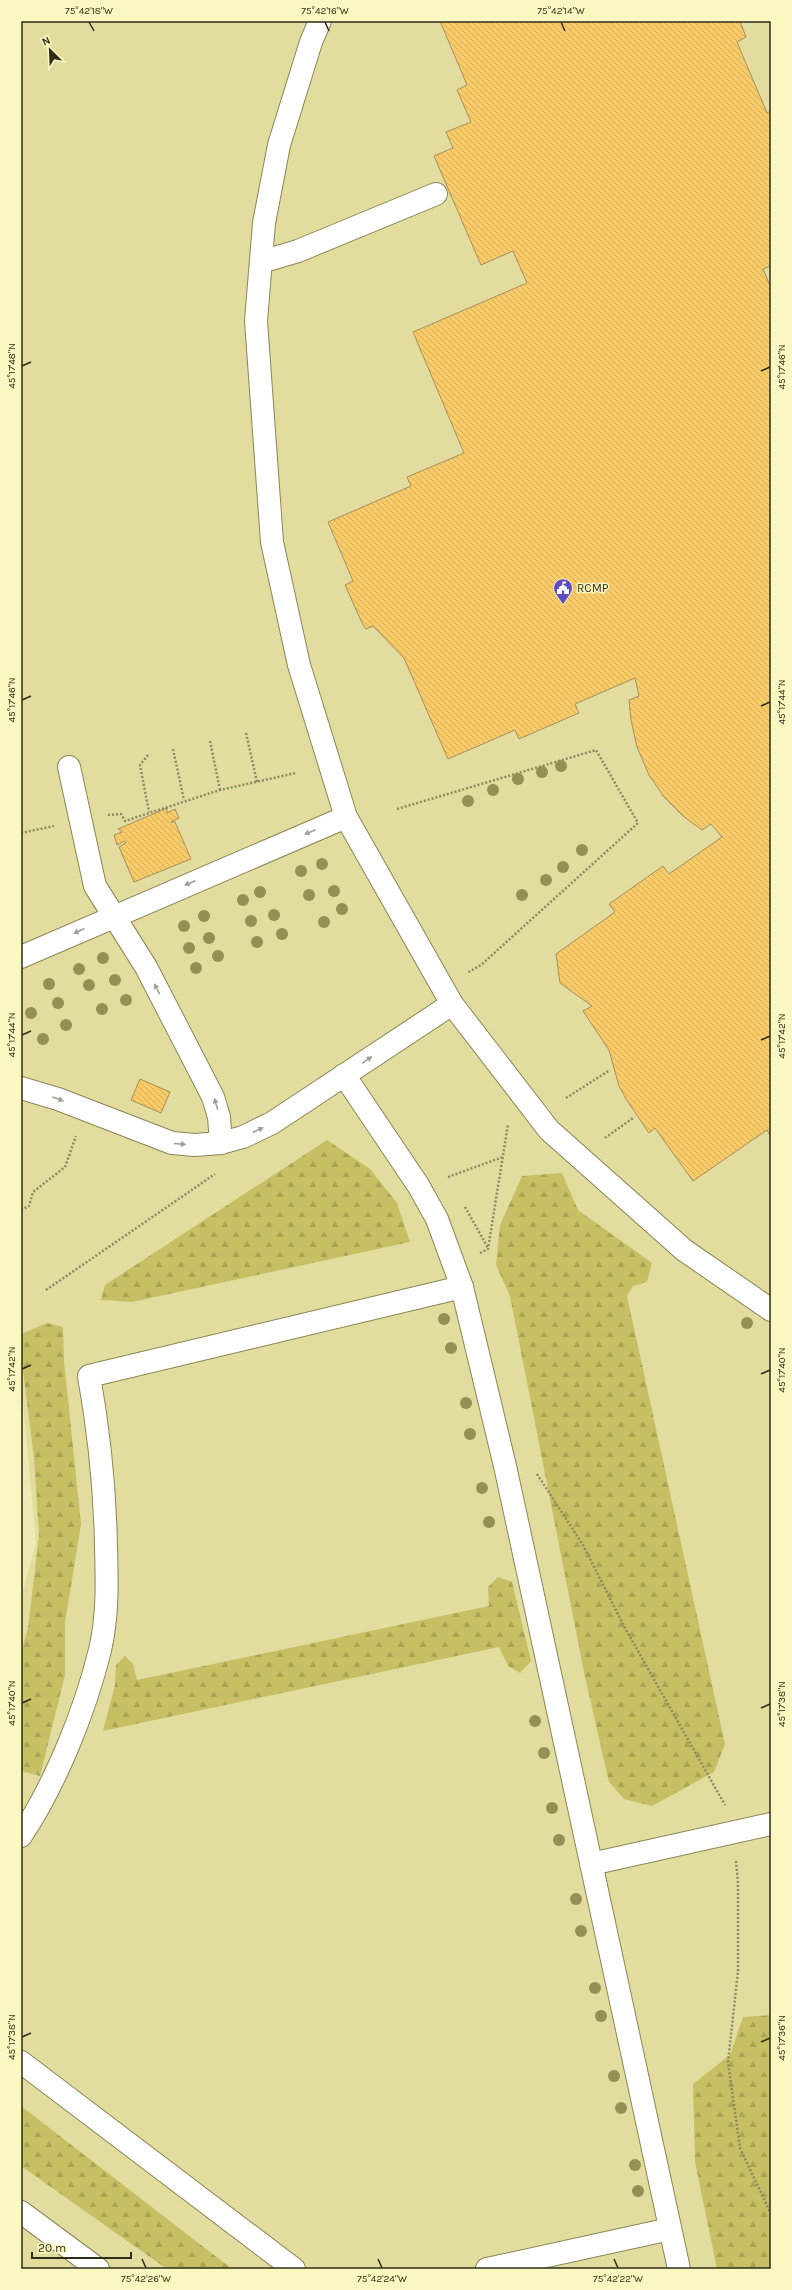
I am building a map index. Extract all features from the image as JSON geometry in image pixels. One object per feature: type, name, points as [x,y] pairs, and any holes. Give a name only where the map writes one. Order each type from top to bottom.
[{"type":"lane","points":[[320,21],[311,42],[278,145],[264,223],[256,321],[272,542],[299,665],[346,817],[447,995],[512,1085],[559,1140],[684,1250],[771,1310]]},
{"type":"lane","points":[[261,262],[298,251],[436,194]]},
{"type":"lane","points":[[69,767],[95,886],[115,915],[146,967],[213,1096],[219,1117],[221,1143]]},
{"type":"lane","points":[[21,957],[115,915],[346,817]]},
{"type":"lane","points":[[21,1088],[88,1110],[168,1143],[195,1146],[221,1143],[243,1137],[272,1123],[344,1075],[447,995]]},
{"type":"lane","points":[[344,1075],[418,1185],[437,1219],[462,1287],[484,1375],[679,2269]]},
{"type":"lane","points":[[21,1836],[39,1805],[77,1724],[100,1649],[107,1582],[105,1509],[96,1414],[89,1376],[462,1287]]},
{"type":"lane","points":[[591,1864],[771,1824]]},
{"type":"lane","points":[[21,2062],[294,2269]]},
{"type":"lane","points":[[21,2212],[98,2269]]},
{"type":"lane","points":[[487,2269],[670,2229]]},
{"type":"path","points":[[246,733],[257,782]]},
{"type":"path","points":[[210,741],[220,790]]},
{"type":"path","points":[[173,749],[184,800]]},
{"type":"path","points":[[397,809],[596,750],[638,823],[447,995]]},
{"type":"path","points":[[148,755],[140,765],[149,812]]},
{"type":"path","points":[[136,816],[220,790],[296,773]]},
{"type":"path","points":[[566,1098],[610,1070]]},
{"type":"path","points":[[21,1210],[29,1206],[33,1192],[65,1167],[88,1110]]},
{"type":"path","points":[[455,1266],[488,1249],[508,1117]]},
{"type":"path","points":[[605,1138],[633,1118]]},
{"type":"path","points":[[46,1290],[221,1169],[221,1143]]},
{"type":"path","points":[[448,1177],[503,1156]]},
{"type":"shaded area","name":"RCMP","points":[[21,21],[771,21],[771,2269],[21,2269],[21,1598],[36,1543],[21,1381]]},
{"type":"green space","points":[[327,1140],[370,1169],[397,1203],[410,1242],[132,1302],[101,1300],[105,1285]]},
{"type":"green space","points":[[562,1173],[578,1210],[652,1263],[647,1282],[633,1286],[627,1296],[725,1744],[714,1772],[652,1806],[624,1799],[609,1782],[585,1677],[510,1296],[496,1265],[500,1225],[522,1176]]},
{"type":"green space","points":[[47,1323],[63,1327],[64,1361],[81,1524],[65,1623],[65,1675],[40,1776],[21,1771],[21,1652],[28,1628],[39,1535],[34,1458],[21,1354],[21,1334]]},
{"type":"green space","points":[[498,1577],[512,1582],[531,1661],[520,1673],[508,1666],[499,1647],[103,1731],[115,1685],[116,1665],[125,1656],[133,1664],[137,1680],[489,1606],[488,1587]]},
{"type":"green space","points":[[771,2015],[771,2269],[717,2269],[695,2162],[693,2084],[730,2055],[743,2017]]},
{"type":"green space","points":[[21,2106],[232,2269],[167,2269],[21,2166]]},
{"type":"building","name":"RCMP","points":[[440,21],[740,21],[746,37],[737,42],[767,113],[771,111],[771,266],[763,269],[771,288],[771,1137],[767,1130],[693,1181],[655,1128],[649,1133],[626,1099],[619,1086],[609,1050],[583,1011],[592,1006],[560,983],[556,954],[615,912],[609,904],[663,866],[669,874],[722,837],[711,824],[702,830],[683,816],[664,797],[649,775],[637,747],[631,720],[629,700],[639,696],[635,678],[575,704],[579,713],[519,739],[515,730],[448,759],[404,658],[373,626],[366,629],[363,625],[345,585],[353,581],[328,522],[411,486],[407,477],[464,453],[413,332],[527,283],[513,251],[481,265],[434,156],[453,148],[446,132],[471,122],[457,90],[467,85]]},
{"type":"building","points":[[167,808],[167,813],[175,809],[179,818],[171,822],[175,822],[191,859],[134,882],[119,847],[126,843],[125,841],[117,845],[114,835],[122,832],[118,829]]},
{"type":"building","points":[[140,1079],[170,1092],[161,1113],[131,1100]]},
{"type":"place","name":"RCMP","points":[[563,605]]}]
